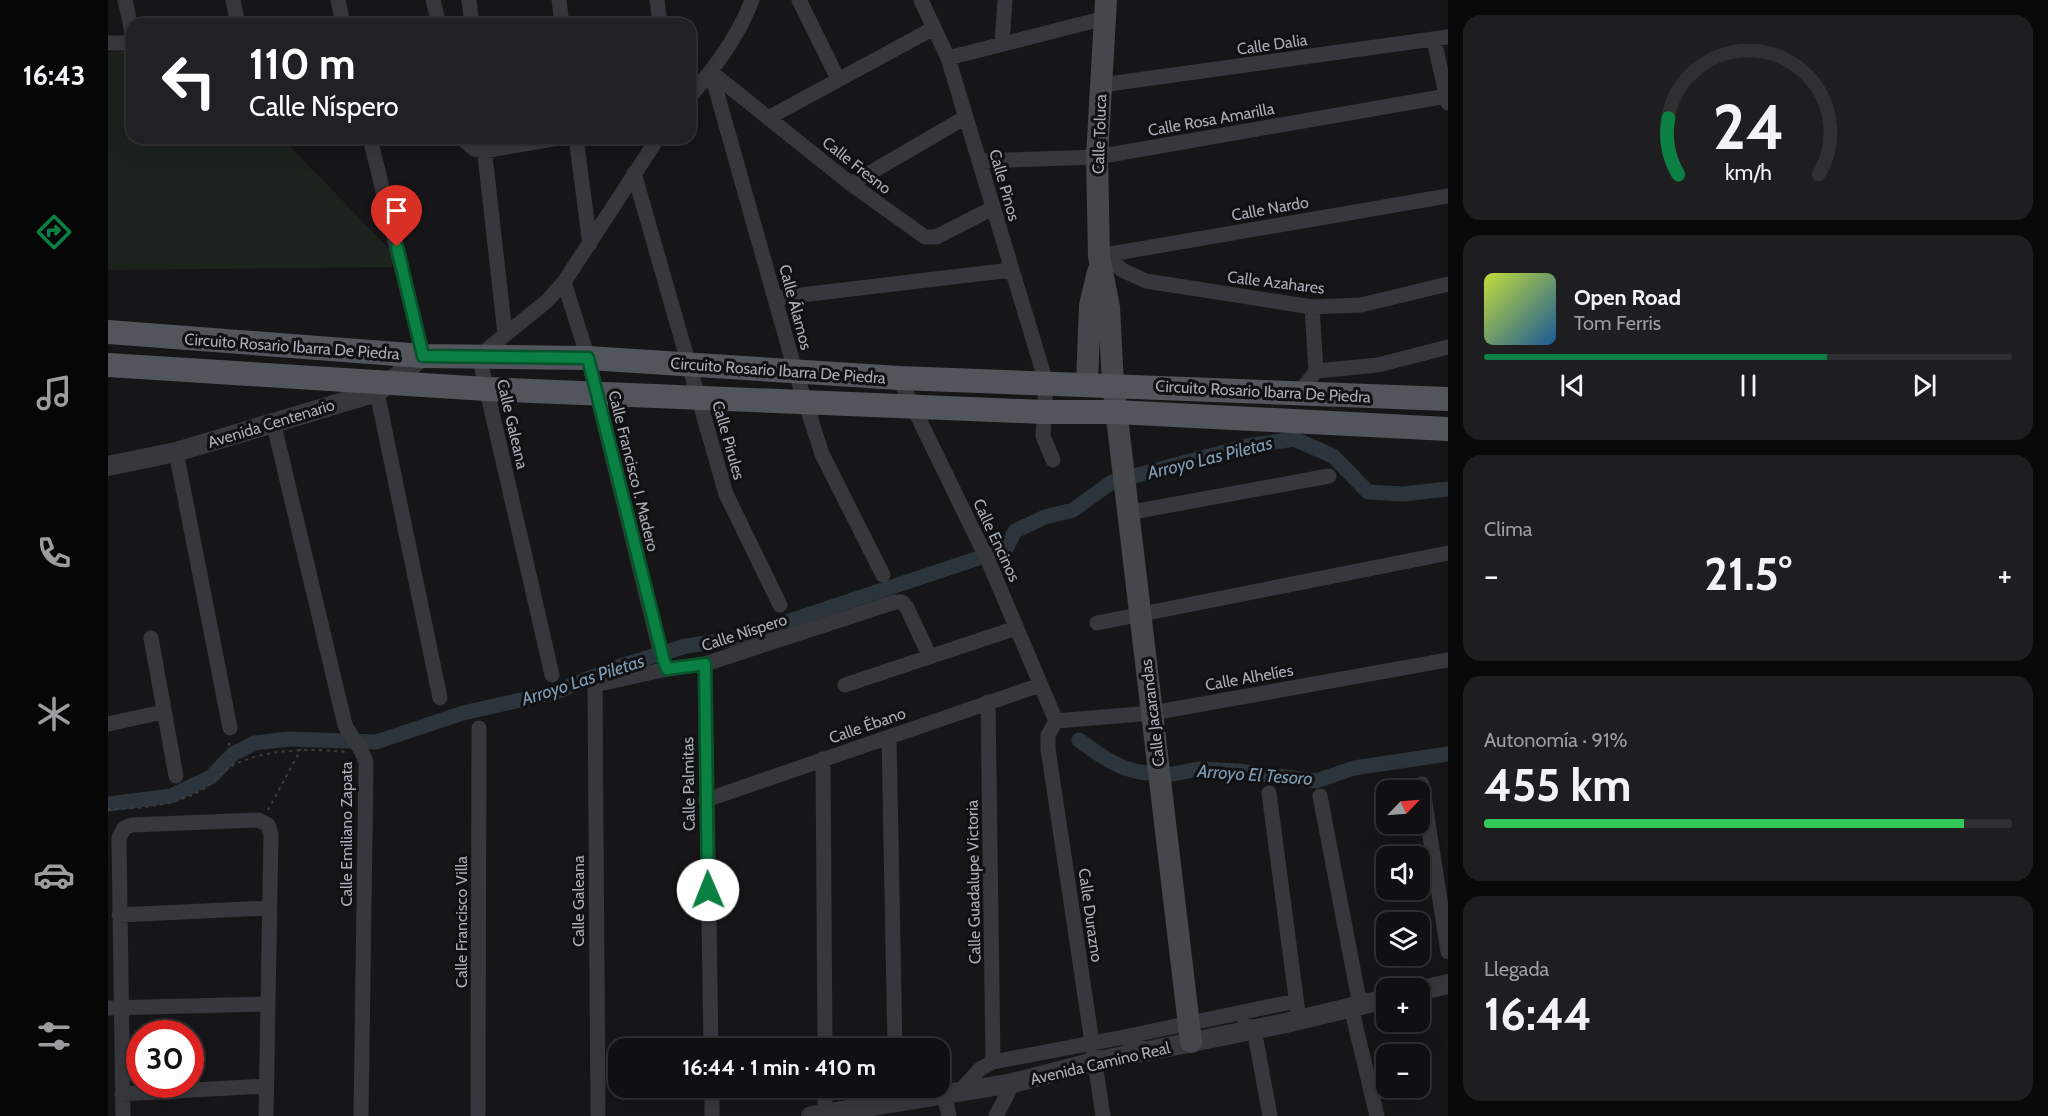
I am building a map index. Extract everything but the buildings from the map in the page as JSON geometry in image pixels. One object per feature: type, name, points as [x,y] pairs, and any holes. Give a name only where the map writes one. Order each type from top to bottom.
[{"type":"main road","name":"Calle Toluca","points":[[1106,9],[1097,157],[1101,260],[1109,307],[1113,384]]},
{"type":"main road","name":"Calle Toluca","points":[[1087,384],[1090,305],[1101,260]]},
{"type":"main road","name":"Circuito Rosario Ibarra De Piedra","points":[[108,332],[423,356],[588,358],[899,378],[1113,384],[1448,399]]},
{"type":"main road","points":[[108,365],[384,387],[596,392],[1044,412],[1116,412],[1448,429]]},
{"type":"main road","name":"Calle Jacarandas","points":[[1113,384],[1190,1033]]},
{"type":"street","points":[[125,0],[129,18]]},
{"type":"street","points":[[233,0],[237,18]]},
{"type":"street","points":[[338,0],[342,18]]},
{"type":"street","points":[[434,0],[438,18]]},
{"type":"street","points":[[469,0],[471,18]]},
{"type":"street","points":[[559,0],[561,18]]},
{"type":"street","points":[[657,0],[659,18]]},
{"type":"street","points":[[696,90],[711,72],[743,22],[752,0]]},
{"type":"street","points":[[799,0],[838,79]]},
{"type":"street","name":"Calle Pinos","points":[[921,0],[948,58],[1046,382]]},
{"type":"street","points":[[1002,43],[1005,0]]},
{"type":"street","points":[[948,58],[1106,9]]},
{"type":"street","points":[[768,118],[934,28]]},
{"type":"street","points":[[1441,39],[1447,100]]},
{"type":"street","name":"Calle Dalia","points":[[1101,85],[1441,39]]},
{"type":"street","points":[[108,43],[126,43]]},
{"type":"street","name":"Calle Fresno","points":[[711,72],[851,184],[925,237],[936,237],[993,208]]},
{"type":"street","name":"Calle Álamos","points":[[711,72],[795,370],[822,454],[883,575]]},
{"type":"street","name":"Calle Rosa Amarilla","points":[[979,161],[1097,157],[1447,100]]},
{"type":"street","points":[[851,184],[966,117]]},
{"type":"street","points":[[371,144],[423,356]]},
{"type":"street","points":[[469,144],[474,149],[484,144],[505,334]]},
{"type":"street","points":[[577,144],[590,244]]},
{"type":"street","points":[[478,356],[547,301],[564,282],[654,144]]},
{"type":"street","name":"Calle Pirules","points":[[634,173],[726,494],[780,605]]},
{"type":"street","name":"Calle Nardo","points":[[1101,260],[1448,196]]},
{"type":"street","name":"Calle Azahares","points":[[1101,260],[1146,281],[1312,307],[1361,305],[1448,284]]},
{"type":"street","points":[[776,298],[1011,270]]},
{"type":"street","name":"Calle Francisco I. Madero","points":[[564,282],[588,358],[665,665]]},
{"type":"street","points":[[1300,392],[1316,371],[1312,307]]},
{"type":"street","points":[[1316,371],[1378,365],[1448,347]]},
{"type":"street","name":"Avenida Centenario","points":[[108,466],[176,452],[384,387],[423,356]]},
{"type":"street","name":"Calle Galeana","points":[[478,356],[552,675]]},
{"type":"street","name":"Calle Encinos","points":[[899,378],[990,565],[1056,721]]},
{"type":"street","points":[[1046,382],[1043,436],[1053,460]]},
{"type":"street","points":[[384,387],[440,698]]},
{"type":"street","points":[[1368,396],[1368,425]]},
{"type":"street","name":"Calle Emiliano Zapata","points":[[273,421],[350,736],[364,754],[362,1116]]},
{"type":"street","points":[[176,452],[230,728]]},
{"type":"street","points":[[1127,513],[1329,476]]},
{"type":"street","points":[[1097,623],[1448,553]]},
{"type":"street","name":"Calle Níspero","points":[[595,685],[665,665],[705,664],[895,602],[902,602],[907,608],[930,657]]},
{"type":"street","points":[[845,685],[1016,628]]},
{"type":"street","points":[[151,638],[176,776]]},
{"type":"street","name":"Calle Alhelíes","points":[[1056,721],[1152,713],[1448,660]]},
{"type":"street","name":"Calle Palmitas","points":[[705,664],[711,1038]]},
{"type":"street","name":"Calle Galeana","points":[[595,685],[598,1116]]},
{"type":"street","name":"Calle Ébano","points":[[706,800],[1040,685]]},
{"type":"street","name":"Calle Guadalupe Victoria","points":[[988,702],[993,1062]]},
{"type":"street","points":[[108,724],[163,712]]},
{"type":"street","name":"Calle Durazno","points":[[1056,721],[1048,735],[1048,749],[1103,1116]]},
{"type":"street","name":"Calle Francisco Villa","points":[[478,1116],[479,728]]},
{"type":"street","points":[[889,736],[895,1038]]},
{"type":"street","points":[[823,759],[825,1038]]},
{"type":"street","points":[[949,1116],[952,1092],[993,1062],[1124,1037],[1190,1033],[1230,1016],[1298,1011],[1269,793]]},
{"type":"street","points":[[1320,796],[1355,1006],[1377,1116]]},
{"type":"street","points":[[123,1116],[114,1008],[120,915],[119,838],[124,828],[132,825],[258,820],[268,825],[271,835],[266,1116]]},
{"type":"street","points":[[1430,834],[1448,952]]},
{"type":"street","points":[[120,915],[268,908]]},
{"type":"street","points":[[1430,988],[1448,984]]},
{"type":"street","name":"Avenida Camino Real","points":[[818,1114],[1013,1083],[1094,1062],[1149,1051],[1190,1033],[1254,1029],[1298,1011],[1355,1006],[1376,1001]]},
{"type":"street","points":[[114,1008],[267,1004]]},
{"type":"street","points":[[1230,1016],[1254,1029],[1270,1116]]},
{"type":"street","points":[[1124,1037],[1149,1051]]},
{"type":"street","points":[[996,1116],[1013,1083]]},
{"type":"street","points":[[122,1094],[266,1086]]},
{"type":"street","points":[[712,1098],[712,1116]]},
{"type":"street","points":[[818,1114],[822,1098]]},
{"type":"path","points":[[268,825],[268,808],[301,749]]},
{"type":"path","points":[[108,809],[127,809],[181,800],[207,787],[231,763],[261,755],[301,749],[364,754]]},
{"type":"path","points":[[229,752],[231,763]]},
{"type":"shaded area","points":[[126,51],[126,144],[288,144],[396,256],[396,267],[108,270],[108,52]]},
{"type":"waterway","name":"Arroyo Las Piletas","points":[[1134,476],[1247,446],[1294,439],[1333,456],[1368,492],[1403,494],[1448,489]]},
{"type":"waterway","name":"Arroyo Las Piletas","points":[[108,804],[171,796],[211,777],[233,754],[255,743],[289,739],[376,742],[463,713],[556,692],[614,668],[686,646],[735,639],[1006,549],[1015,531],[1045,517],[1073,510],[1112,482]]},
{"type":"waterway","name":"Arroyo El Tesoro","points":[[1079,740],[1103,757],[1127,769],[1146,773]]},
{"type":"waterway","name":"Arroyo El Tesoro","points":[[1168,775],[1199,769],[1238,771],[1316,781],[1354,768],[1448,754]]},
{"type":"route","points":[[397,247],[423,356],[588,358],[658,643],[667,669],[705,664],[708,890]]}]
